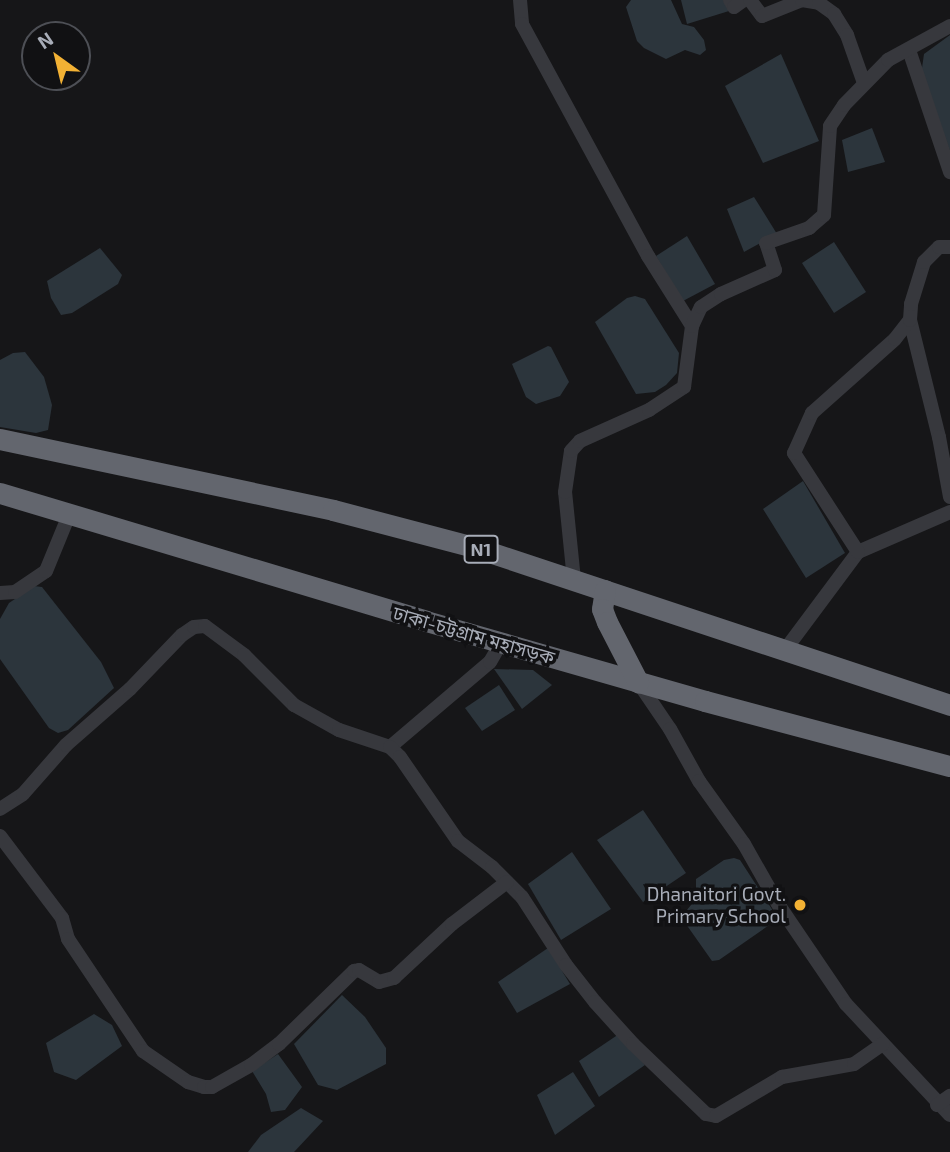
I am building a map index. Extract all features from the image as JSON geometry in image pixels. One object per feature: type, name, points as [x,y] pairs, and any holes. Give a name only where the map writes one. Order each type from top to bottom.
[{"type":"highway","name":"N1","points":[[0,439],[333,510],[474,547],[950,705]]},
{"type":"highway","name":"ঢাকা-চট্টগ্রাম মহাসড়ক","points":[[0,494],[501,643],[950,765]]},
{"type":"highway","points":[[604,590],[603,609],[607,622],[638,682]]},
{"type":"street","points":[[520,0],[522,24],[648,256],[692,326]]},
{"type":"street","points":[[730,0],[734,7],[747,0],[762,16],[802,1],[819,3],[834,14],[847,35],[864,83]]},
{"type":"street","points":[[574,580],[565,492],[571,451],[580,441],[649,410],[684,387],[692,326],[701,307],[775,270],[766,243],[809,228],[824,215],[831,126],[844,104],[888,60],[950,26]]},
{"type":"street","points":[[909,50],[950,172]]},
{"type":"street","points":[[950,247],[939,247],[924,262],[911,304],[910,320],[939,437],[950,497]]},
{"type":"street","points":[[858,552],[794,453],[811,413],[895,339],[910,320]]},
{"type":"street","points":[[785,650],[858,552],[950,512]]},
{"type":"street","points":[[0,593],[15,592],[46,572],[69,515]]},
{"type":"street","points":[[0,809],[23,794],[66,745],[194,626],[205,626],[213,629],[244,654],[294,705],[338,730],[390,747],[400,757],[458,841],[522,897],[566,965],[595,1002],[633,1044],[706,1114],[716,1116],[782,1077],[855,1064],[883,1044]]},
{"type":"street","points":[[390,747],[490,662],[501,643]]},
{"type":"street","points":[[638,682],[670,729],[699,782],[744,844],[813,957],[846,1004],[937,1105],[950,1115]]},
{"type":"street","points":[[0,836],[62,918],[68,939],[143,1051],[188,1082],[204,1087],[212,1087],[251,1065],[279,1044],[354,971],[359,970],[379,982],[394,978],[452,924],[507,882]]},
{"type":"street","points":[[937,1105],[950,1096]]},
{"type":"shaded area","points":[[631,0],[671,0],[682,24],[694,27],[704,40],[706,50],[700,55],[685,50],[666,59],[644,48],[637,41],[626,7]]},
{"type":"shaded area","points":[[681,0],[723,0],[729,11],[687,24]]},
{"type":"shaded area","points":[[950,35],[950,151],[921,75],[924,54]]},
{"type":"shaded area","points":[[781,54],[819,141],[763,163],[725,86]]},
{"type":"shaded area","points":[[872,128],[885,162],[848,172],[842,140]]},
{"type":"shaded area","points":[[754,197],[777,234],[744,252],[727,209]]},
{"type":"shaded area","points":[[687,236],[715,284],[683,301],[656,256]]},
{"type":"shaded area","points":[[834,242],[866,292],[834,313],[802,263]]},
{"type":"shaded area","points":[[100,248],[122,275],[118,284],[72,313],[61,315],[51,298],[47,281]]},
{"type":"shaded area","points":[[635,296],[645,299],[679,353],[677,373],[655,392],[636,394],[595,322],[627,298]]},
{"type":"shaded area","points":[[548,346],[569,382],[560,396],[536,404],[526,397],[512,364]]},
{"type":"shaded area","points":[[25,352],[44,377],[52,405],[48,430],[36,433],[0,427],[0,360],[13,353]]},
{"type":"shaded area","points":[[803,481],[845,553],[806,578],[763,509]]},
{"type":"shaded area","points":[[34,586],[42,587],[101,662],[114,688],[68,730],[58,733],[49,728],[0,659],[0,619],[9,603]]},
{"type":"shaded area","points":[[494,669],[533,670],[552,685],[522,709]]},
{"type":"shaded area","points":[[499,685],[515,710],[482,731],[465,708]]},
{"type":"shaded area","points":[[643,810],[686,873],[643,902],[597,840]]},
{"type":"shaded area","points":[[572,852],[611,909],[561,940],[528,884]]},
{"type":"shaded area","points":[[724,860],[740,860],[775,914],[775,921],[719,960],[712,961],[681,917],[696,899],[696,879]]},
{"type":"shaded area","points":[[548,948],[570,984],[517,1013],[498,982]]},
{"type":"shaded area","points":[[342,995],[365,1017],[386,1048],[386,1064],[337,1090],[318,1085],[294,1044]]},
{"type":"shaded area","points":[[94,1014],[112,1025],[122,1046],[76,1080],[54,1072],[46,1043]]},
{"type":"shaded area","points":[[619,1034],[645,1065],[599,1097],[579,1061]]},
{"type":"shaded area","points":[[278,1054],[302,1087],[285,1110],[271,1112],[266,1094],[252,1071]]},
{"type":"shaded area","points":[[573,1072],[595,1106],[555,1135],[537,1095]]},
{"type":"shaded area","points":[[301,1108],[323,1121],[294,1152],[248,1152],[261,1135]]},
{"type":"place","name":"Dhanaitori Govt. Primary School","points":[[800,905]]}]
